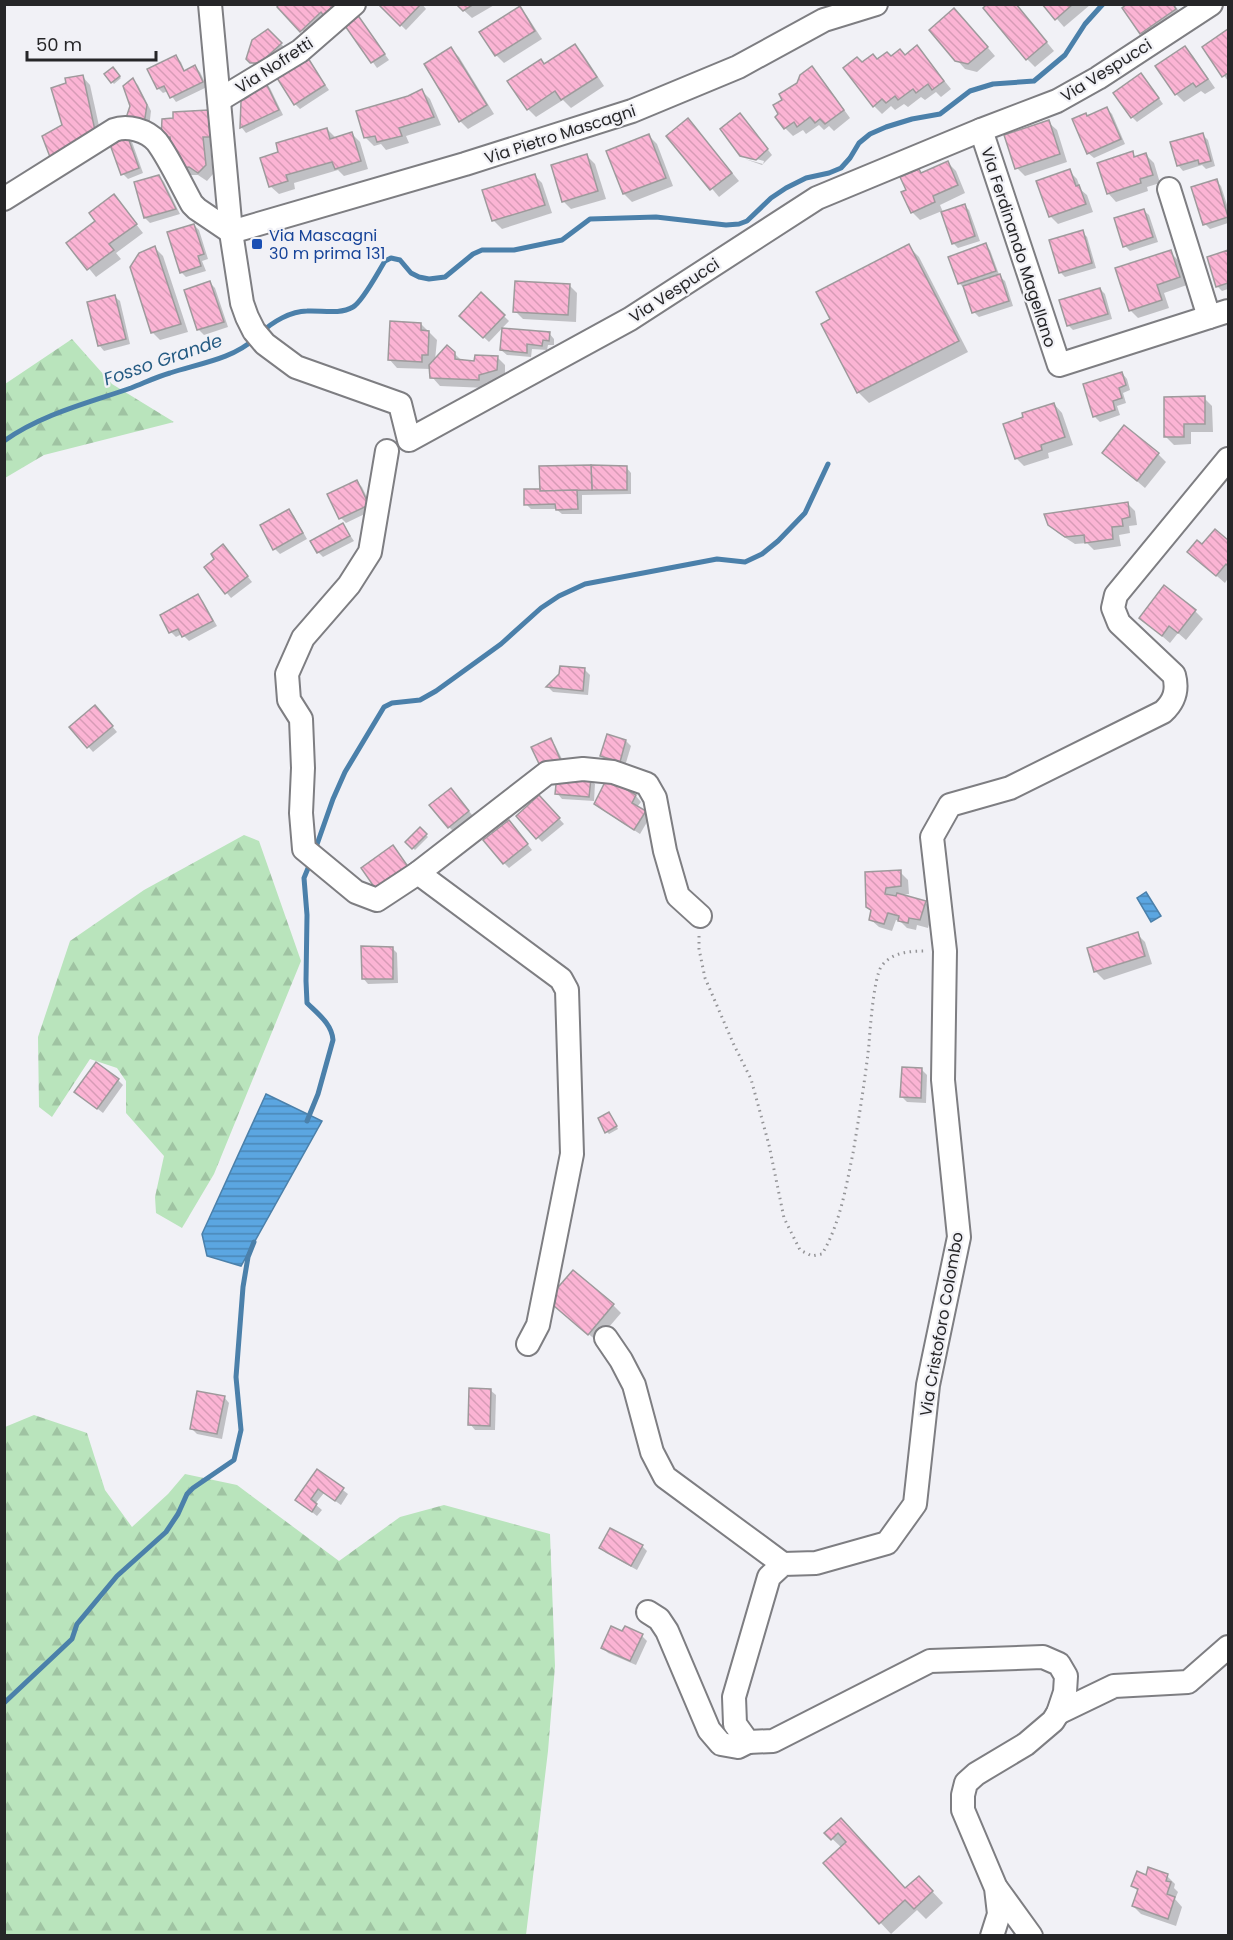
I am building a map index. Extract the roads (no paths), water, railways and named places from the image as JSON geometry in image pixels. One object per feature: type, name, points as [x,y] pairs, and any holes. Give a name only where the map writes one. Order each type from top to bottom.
[{"type":"street","points":[[210,4],[231,232]]},
{"type":"street","name":"Via Nofretti","points":[[219,100],[300,51],[354,4]]},
{"type":"street","name":"Via Pietro Mascagni","points":[[231,232],[465,164],[632,111],[738,66],[824,20],[876,4]]},
{"type":"street","name":"Via Vespucci","points":[[231,232],[242,303],[254,331],[265,344],[296,367],[400,404],[409,440],[630,319],[817,198],[1057,101],[1211,4]]},
{"type":"street","points":[[4,199],[55,165],[122,127],[146,133],[156,141],[192,204],[231,232]]},
{"type":"street","name":"Via Ferdinando Magellano","points":[[981,130],[1059,365],[1219,314]]},
{"type":"street","points":[[1169,189],[1219,314]]},
{"type":"street","points":[[387,451],[370,552],[350,585],[303,638],[287,674],[289,700],[301,719],[303,768],[301,813],[304,849],[356,892],[377,900],[418,873],[548,773],[583,769],[613,772],[647,784],[655,798],[664,851],[678,896],[700,916]]},
{"type":"street","name":"Via Cristoforo Colombo","points":[[783,1564],[816,1563],[887,1543],[915,1504],[928,1385],[959,1237],[943,1080],[945,951],[932,837],[950,805],[1010,788],[1163,712],[1171,705],[1175,696],[1174,675],[1119,623],[1113,608],[1116,595],[1228,459]]},
{"type":"street","points":[[418,873],[561,979],[567,990],[572,1154],[538,1325],[528,1344]]},
{"type":"street","points":[[606,1338],[634,1385],[652,1452],[665,1477],[783,1564],[769,1577],[734,1698],[735,1724],[748,1742]]},
{"type":"street","points":[[648,1612],[667,1630],[709,1730],[721,1744],[738,1747],[748,1742],[773,1741],[930,1661],[1043,1657],[1059,1664],[1066,1676],[1065,1692],[1053,1721],[1026,1744],[976,1774],[966,1784],[963,1795],[963,1810],[996,1888],[1031,1935]]},
{"type":"street","points":[[1058,1713],[1113,1686],[1188,1682],[1228,1647]]},
{"type":"street","points":[[992,1935],[999,1914],[996,1888]]},
{"type":"water","points":[[1146,892],[1161,916],[1151,922],[1137,898]]},
{"type":"water","points":[[266,1094],[322,1121],[241,1266],[207,1256],[202,1234]]},
{"type":"waterway","name":"Fosso Grande","points":[[261,333],[276,321],[295,313],[336,312],[353,307],[366,293],[385,261],[391,258],[400,260],[411,273],[429,279],[445,277],[473,254],[482,250],[514,250],[562,240],[590,219],[656,217],[726,225],[747,221],[771,198],[786,188],[806,178],[841,168],[859,143],[870,134],[912,119],[940,114],[970,91],[993,84],[1034,81],[1065,55],[1085,24],[1103,4]]},
{"type":"waterway","name":"Fosso Grande","points":[[4,441],[50,416],[225,356],[254,339]]},
{"type":"waterway","points":[[315,850],[345,772],[384,707],[392,703],[420,700],[436,691],[501,644],[541,608],[559,596],[585,584],[717,559],[745,562],[762,554],[805,513],[828,464]]},
{"type":"waterway","points":[[307,1121],[318,1094],[333,1040],[327,1024],[307,1003],[307,915],[304,878],[311,861]]},
{"type":"waterway","points":[[4,1703],[72,1639],[77,1624],[117,1576],[166,1532],[187,1494],[234,1460],[241,1430],[236,1377],[243,1287],[248,1257],[254,1242]]},
{"type":"place","name":"Via Mascagni 30 m prima 131","points":[[257,244]]}]
